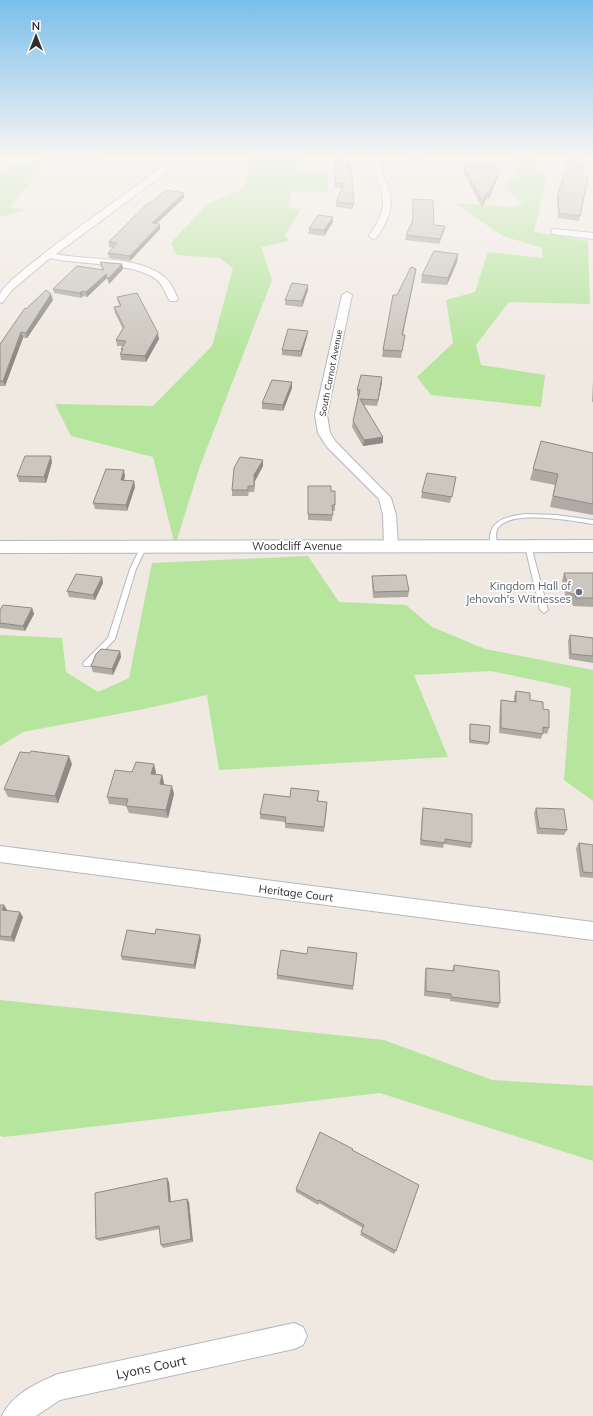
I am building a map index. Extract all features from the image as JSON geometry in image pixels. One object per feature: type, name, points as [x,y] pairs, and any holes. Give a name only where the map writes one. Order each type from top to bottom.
[{"type":"main road","name":"Woodcliff Avenue","points":[[0,547],[593,546]]},
{"type":"street","points":[[0,300],[22,275],[92,223]]},
{"type":"street","points":[[373,236],[382,223]]},
{"type":"street","points":[[555,232],[593,236]]},
{"type":"street","points":[[48,255],[67,259],[126,266],[149,272],[165,282],[172,294],[173,299]]},
{"type":"street","name":"South Carnot Avenue","points":[[347,295],[321,415],[324,433],[342,455],[385,498],[390,508],[392,546]]},
{"type":"street","name":"Heritage Court","points":[[0,854],[593,931]]},
{"type":"street","name":"Lyons Court","points":[[16,1416],[22,1409],[49,1391],[58,1387],[294,1336]]},
{"type":"lane","points":[[494,546],[493,534],[495,527],[503,521],[516,516],[542,515],[593,522]]},
{"type":"lane","points":[[87,664],[111,639],[133,570],[144,546]]},
{"type":"lane","points":[[528,546],[544,610]]},
{"type":"green space","points":[[189,223],[292,223],[285,235],[289,241],[261,247],[272,280],[200,466],[175,546],[153,457],[71,436],[55,404],[153,406],[212,346],[233,268],[219,258],[177,255],[171,243]]},
{"type":"green space","points":[[484,223],[536,223],[534,232],[588,241],[590,304],[509,302],[476,345],[481,365],[545,375],[541,407],[431,395],[417,377],[453,343],[446,300],[475,292],[488,252],[543,258],[542,248],[503,236]]},
{"type":"green space","points":[[308,556],[339,602],[406,605],[432,627],[485,649],[593,670],[593,801],[564,780],[571,688],[491,671],[414,675],[448,757],[219,770],[207,695],[144,709],[23,732],[0,746],[0,635],[62,638],[66,672],[98,692],[129,678],[152,563]]},
{"type":"green space","points":[[0,1000],[384,1040],[492,1080],[593,1086],[593,1161],[380,1093],[4,1137],[0,1136]]},
{"type":"building","points":[[128,223],[160,224],[130,256],[108,253],[117,243],[109,242]]},
{"type":"building","points":[[313,223],[329,223],[324,230],[309,229]]},
{"type":"building","points":[[412,223],[434,223],[434,225],[445,226],[440,239],[406,235]]},
{"type":"building","points":[[434,251],[458,254],[448,278],[422,275]]},
{"type":"building","points":[[100,262],[122,264],[108,279],[106,274],[86,292],[82,291],[80,293],[53,289],[77,266],[104,270]]},
{"type":"building","points":[[411,267],[416,269],[402,335],[405,335],[402,351],[383,350],[393,295],[397,295]]},
{"type":"building","points":[[292,283],[308,285],[302,301],[285,300]]},
{"type":"building","points":[[46,290],[51,294],[26,333],[21,332],[3,381],[0,381],[0,344],[25,308],[26,309]]},
{"type":"building","points":[[137,293],[158,333],[145,356],[120,354],[126,341],[116,340],[124,327],[114,307],[121,306],[117,297]]},
{"type":"building","points":[[288,329],[308,331],[301,351],[282,350]]},
{"type":"building","points":[[361,375],[382,377],[378,400],[360,399],[383,437],[364,440],[353,421],[360,390],[357,390]]},
{"type":"building","points":[[272,380],[292,382],[283,405],[262,403]]},
{"type":"building","points":[[541,441],[593,453],[593,504],[553,496],[558,474],[533,469]]},
{"type":"building","points":[[25,456],[51,456],[44,477],[17,476]]},
{"type":"building","points":[[240,457],[263,460],[254,475],[254,486],[248,486],[248,490],[232,490],[234,468]]},
{"type":"building","points":[[106,469],[124,470],[121,480],[134,481],[126,505],[93,503]]},
{"type":"building","points":[[427,473],[456,477],[452,497],[422,492]]},
{"type":"building","points":[[308,486],[331,486],[331,491],[335,491],[335,505],[332,505],[333,515],[308,514]]},
{"type":"building","points":[[564,573],[593,573],[593,598],[576,598],[575,594],[570,594]]},
{"type":"building","points":[[76,574],[102,577],[93,595],[67,591]]},
{"type":"building","points":[[406,575],[409,591],[374,592],[372,576]]},
{"type":"building","points":[[3,605],[32,608],[23,626],[0,623],[0,610]]},
{"type":"building","points":[[570,635],[593,638],[593,656],[571,654]]},
{"type":"building","points":[[101,649],[120,651],[112,669],[91,666],[96,654]]},
{"type":"building","points":[[516,691],[530,693],[530,700],[543,702],[543,709],[549,710],[549,728],[543,727],[543,734],[501,728],[501,700],[516,702]]},
{"type":"building","points":[[470,724],[490,726],[489,743],[470,740]]},
{"type":"building","points":[[31,751],[69,756],[55,796],[4,789],[20,752],[30,753]]},
{"type":"building","points":[[136,762],[154,764],[151,774],[162,775],[160,784],[172,786],[166,810],[126,806],[128,799],[107,797],[115,770],[132,772]]},
{"type":"building","points":[[291,788],[319,791],[317,801],[327,802],[324,827],[285,823],[286,817],[260,814],[264,794],[290,797]]},
{"type":"building","points":[[423,808],[472,814],[472,843],[445,839],[445,843],[421,840]]},
{"type":"building","points":[[536,808],[564,809],[567,830],[539,828]]},
{"type":"building","points":[[579,843],[593,845],[593,873],[583,872]]},
{"type":"building","points":[[0,905],[4,905],[2,910],[20,912],[11,937],[0,936]]},
{"type":"building","points":[[156,929],[200,935],[194,965],[121,956],[127,930],[155,934]]},
{"type":"building","points":[[308,947],[357,953],[353,986],[277,975],[281,950],[307,954]]},
{"type":"building","points":[[454,965],[499,971],[500,1003],[451,997],[451,994],[426,991],[426,968],[454,971]]},
{"type":"building","points":[[320,1132],[419,1185],[396,1251],[361,1232],[364,1225],[296,1189]]},
{"type":"building","points":[[167,1178],[169,1202],[187,1199],[191,1239],[161,1245],[159,1226],[96,1239],[95,1193]]},
{"type":"place","name":"Kingdom Hall of Jehovah's Witnesses","points":[[579,592]]}]
